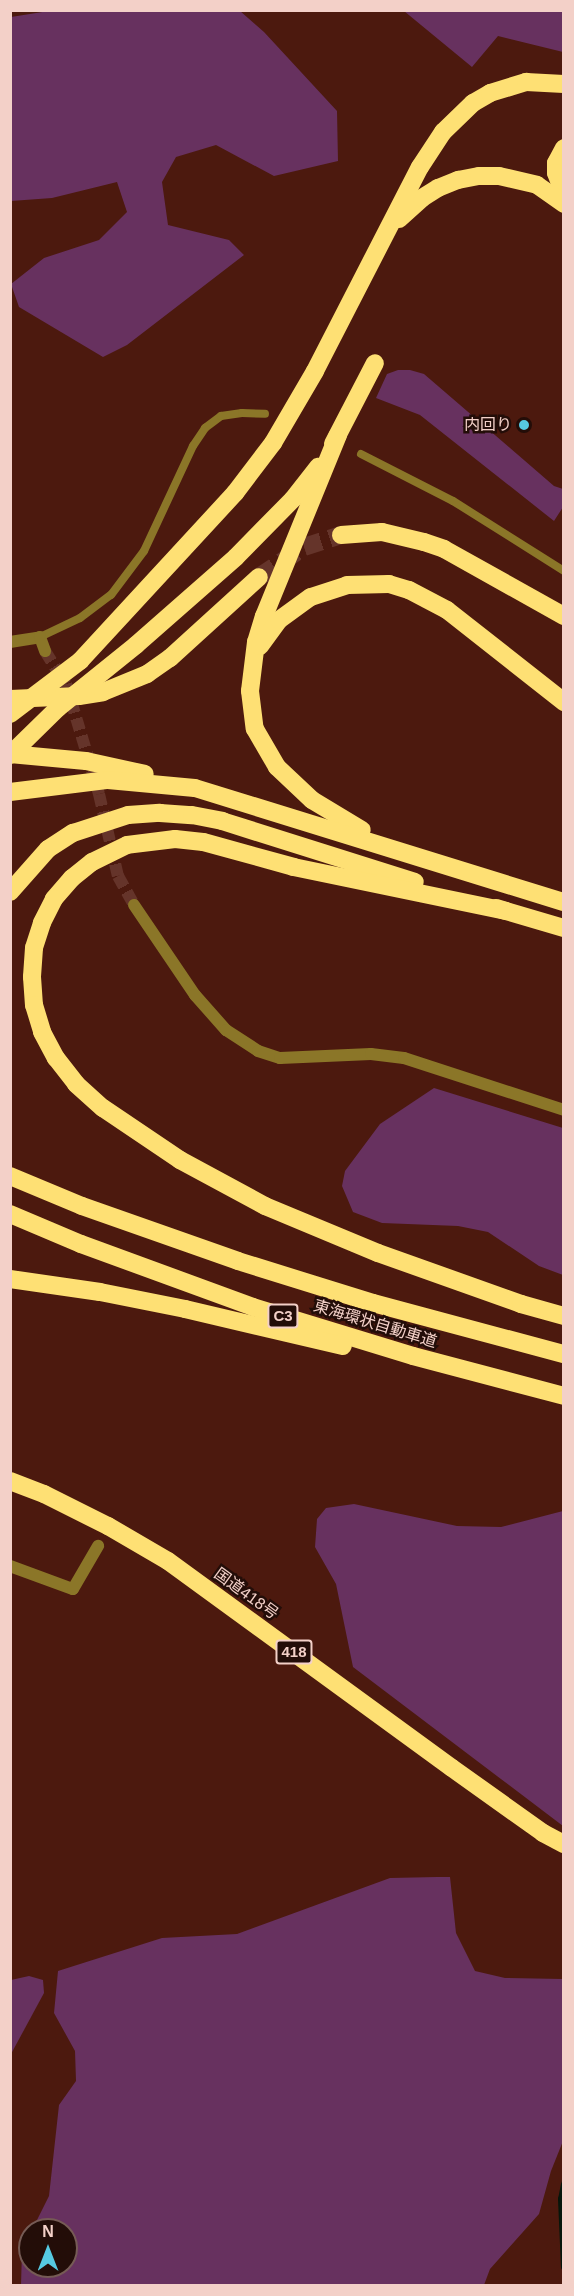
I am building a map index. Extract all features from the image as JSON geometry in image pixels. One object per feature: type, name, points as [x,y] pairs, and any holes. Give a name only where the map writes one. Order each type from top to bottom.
[{"type":"highway","points":[[10,714],[80,661],[212,520],[254,469],[301,397],[431,148],[457,116],[490,93],[517,84],[542,81],[564,84]]},
{"type":"highway","points":[[564,148],[556,163],[556,174],[564,194]]},
{"type":"highway","points":[[389,229],[422,198],[438,188],[458,180],[479,176],[499,176],[537,185],[564,204]]},
{"type":"highway","points":[[375,363],[338,435],[267,608],[251,668],[249,691],[255,729],[277,767],[312,800],[340,819],[417,858]]},
{"type":"highway","points":[[10,754],[58,708],[203,588],[293,499],[338,435]]},
{"type":"highway","points":[[341,535],[382,532],[444,549],[564,616]]},
{"type":"highway","points":[[10,699],[68,697],[103,692],[147,674],[170,658],[259,577]]},
{"type":"highway","points":[[251,668],[267,634],[279,620],[311,597],[347,585],[389,584],[409,590],[447,610],[564,702]]},
{"type":"highway","points":[[10,754],[86,761],[195,788],[564,902]]},
{"type":"highway","points":[[10,792],[108,780],[195,788]]},
{"type":"highway","points":[[10,892],[48,849],[73,833],[128,815],[160,813],[192,815],[258,831],[564,928]]},
{"type":"highway","points":[[506,911],[294,867],[203,842],[150,840],[128,845],[92,862],[72,878],[54,899],[42,923],[34,948],[32,977],[34,1005],[47,1041],[76,1084],[103,1108],[180,1160],[265,1206],[368,1249],[521,1304],[564,1316]]},
{"type":"highway","name":"東海環状自動車道","points":[[10,1176],[82,1206],[238,1261],[373,1303],[564,1354]]},
{"type":"highway","name":"東海環状自動車道","points":[[10,1214],[81,1244],[253,1307],[413,1356],[564,1396]]},
{"type":"highway","points":[[10,1279],[100,1292],[185,1309],[541,1391]]},
{"type":"highway","name":"国道418号","points":[[10,1481],[44,1494],[108,1526],[168,1562],[543,1833],[564,1844]]},
{"type":"street","points":[[10,642],[40,637],[45,651]]},
{"type":"street","points":[[134,905],[195,995],[225,1030],[258,1051],[280,1058],[362,1054],[404,1058],[564,1110]]},
{"type":"street","points":[[10,1566],[73,1589],[98,1546]]},
{"type":"lane","points":[[40,637],[80,618],[111,595],[144,551],[193,446],[205,428],[221,416],[242,413],[265,414]]},
{"type":"lane","points":[[361,454],[453,501],[564,571]]},
{"type":"shaded area","points":[[55,10],[240,11],[264,32],[337,111],[338,161],[274,176],[216,145],[176,157],[162,182],[168,225],[229,240],[244,255],[127,345],[103,357],[19,307],[11,284],[44,258],[99,240],[127,212],[117,182],[52,198],[11,201],[11,17]]},
{"type":"shaded area","points":[[404,11],[563,11],[563,52],[498,36],[472,67]]},
{"type":"shaded area","points":[[398,370],[410,370],[424,374],[554,486],[563,489],[563,507],[554,521],[420,415],[376,398],[387,374]]},
{"type":"shaded area","points":[[434,1088],[563,1128],[563,1275],[539,1266],[488,1232],[458,1226],[382,1223],[353,1212],[342,1186],[345,1171],[380,1124]]},
{"type":"shaded area","points":[[354,1504],[457,1526],[501,1527],[563,1511],[563,1826],[353,1667],[336,1584],[315,1547],[317,1519],[326,1508]]},
{"type":"shaded area","points":[[450,1877],[456,1933],[475,1971],[505,1978],[563,1979],[563,2141],[551,2171],[539,2214],[490,2269],[484,2285],[21,2285],[21,2278],[78,2278],[78,2218],[38,2218],[49,2196],[59,2105],[76,2081],[75,2051],[54,2013],[58,1971],[162,1938],[237,1934],[390,1878]]},
{"type":"shaded area","points":[[29,1976],[43,1980],[44,1993],[11,2054],[11,1980]]},
{"type":"waterway","points":[[564,2184],[561,2199],[564,2267]]},
{"type":"tunnel","points":[[259,577],[304,547],[341,535]]},
{"type":"tunnel","points":[[45,651],[66,684],[99,794],[118,876],[134,905]]},
{"type":"place","name":"内回り","points":[[524,425]]}]
